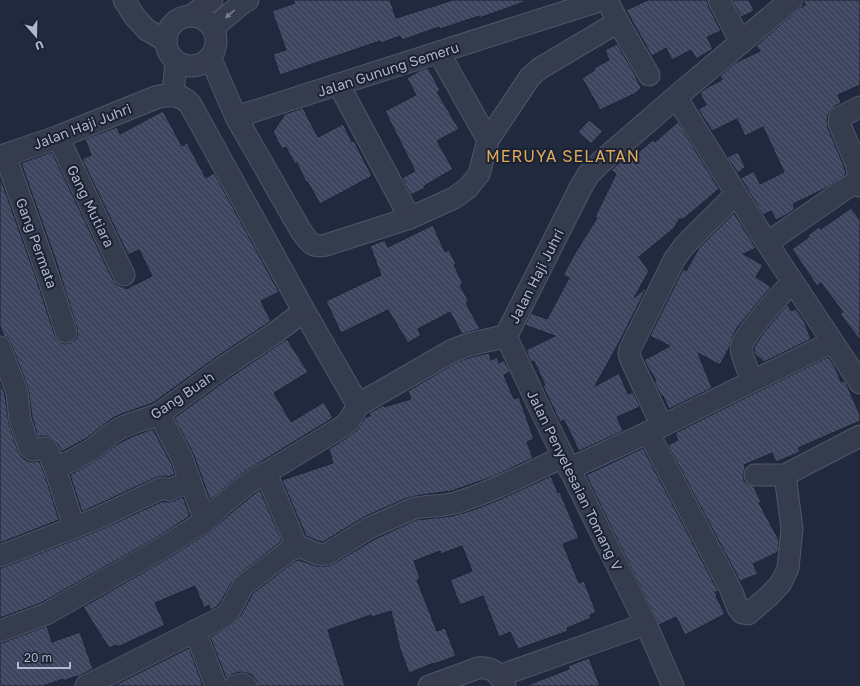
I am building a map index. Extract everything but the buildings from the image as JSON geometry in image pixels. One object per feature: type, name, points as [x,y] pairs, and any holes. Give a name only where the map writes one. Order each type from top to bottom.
[{"type":"street","points":[[124,0],[135,17],[147,30],[166,41]]},
{"type":"street","points":[[191,16],[212,0]]},
{"type":"street","points":[[213,28],[248,0]]},
{"type":"street","name":"Jalan Gunung Semeru","points":[[236,118],[602,0]]},
{"type":"street","points":[[607,0],[649,75]]},
{"type":"street","points":[[719,0],[741,42]]},
{"type":"street","name":"Jalan Haji Juhri","points":[[358,405],[452,351],[467,345],[506,336],[588,175],[676,96],[792,0]]},
{"type":"street","points":[[191,16],[207,22],[213,28],[216,36],[214,51],[210,58],[197,66],[182,65],[176,61],[170,56],[166,41],[166,35],[173,24],[184,17],[191,16]]},
{"type":"street","points":[[210,58],[236,118],[301,231],[310,243],[314,246],[320,246],[410,218],[454,198],[468,188],[479,174],[488,140],[530,77],[539,69],[618,22]]},
{"type":"street","points":[[439,53],[488,140]]},
{"type":"street","points":[[0,631],[46,614],[162,548],[205,521],[247,484],[342,427],[348,421],[358,405],[304,311],[190,104],[180,97],[169,95],[176,61]]},
{"type":"street","points":[[339,85],[410,218]]},
{"type":"street","name":"Jalan Haji Juhri","points":[[2,156],[58,137],[157,97],[169,95]]},
{"type":"street","points":[[676,96],[767,243],[860,384]]},
{"type":"street","points":[[767,243],[845,189],[859,183],[856,164],[839,123],[840,117],[860,107]]},
{"type":"street","name":"Gang Mutiara","points":[[58,137],[124,275]]},
{"type":"street","name":"Gang Permata","points":[[2,156],[50,280],[66,332]]},
{"type":"street","points":[[736,194],[684,246],[674,260],[630,349],[629,354],[655,429],[731,590],[738,608],[742,613],[748,614],[770,595],[781,583],[788,568],[792,529],[785,475]]},
{"type":"street","points":[[752,381],[742,354],[741,347],[744,340],[762,316],[792,282]]},
{"type":"street","name":"Gang Buah","points":[[55,468],[68,463],[95,447],[107,436],[120,429],[159,414],[304,311]]},
{"type":"street","name":"Jalan Penyelesaian Tomang V","points":[[506,336],[566,463],[646,624],[673,686]]},
{"type":"street","points":[[86,686],[225,616],[231,609],[238,593],[244,585],[290,550],[297,547],[303,548],[315,554],[327,554],[369,528],[412,509],[446,505],[477,495],[655,429],[832,342]]},
{"type":"street","points":[[0,346],[16,392],[20,420],[29,447],[32,450],[46,448],[55,468],[74,527]]},
{"type":"street","points":[[159,414],[182,458],[205,521]]},
{"type":"street","points":[[755,475],[785,475],[860,436]]},
{"type":"street","points":[[266,473],[297,547]]},
{"type":"street","points":[[0,556],[96,519],[162,488],[169,490],[190,481]]},
{"type":"street","points":[[429,686],[484,667],[494,671],[502,681],[646,624]]},
{"type":"street","points":[[194,631],[216,686]]},
{"type":"street","points":[[235,686],[242,684],[246,686]]},
{"type":"district","name":"MERUYA SELATAN","points":[[563,156]]}]
